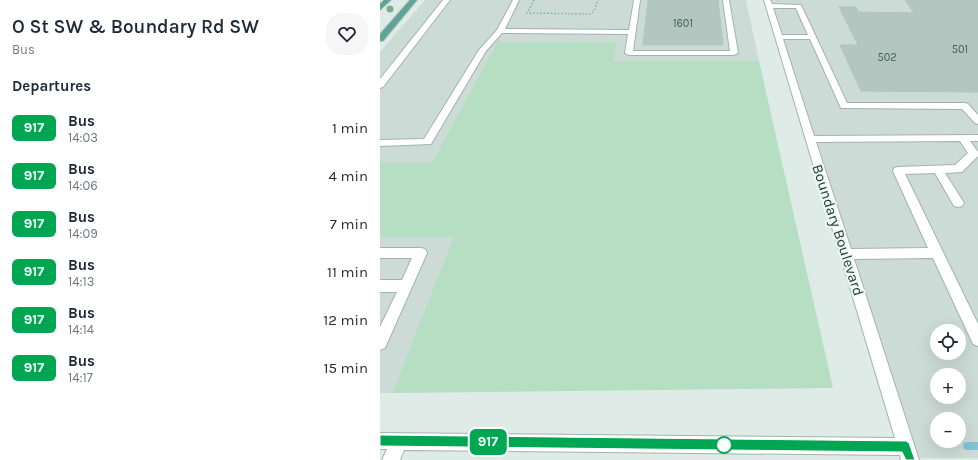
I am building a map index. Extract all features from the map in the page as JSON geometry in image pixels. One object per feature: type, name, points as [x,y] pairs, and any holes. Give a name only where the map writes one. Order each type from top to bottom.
[{"type":"main road","points":[[380,8],[388,0]]},
{"type":"main road","points":[[380,39],[414,0]]},
{"type":"street","points":[[380,85],[447,0]]},
{"type":"street","points":[[380,143],[427,142],[483,50],[500,31],[516,0]]},
{"type":"street","points":[[637,0],[629,53],[734,53],[726,0]]},
{"type":"street","points":[[768,3],[799,6],[844,106],[965,106],[978,121]]},
{"type":"street","name":"Boundary Boulevard","points":[[768,3],[780,37],[809,139],[908,453]]},
{"type":"street","points":[[500,31],[632,32]]},
{"type":"street","points":[[780,37],[813,37]]},
{"type":"street","points":[[964,138],[974,154],[958,169],[898,171],[978,339]]},
{"type":"street","points":[[809,139],[978,138]]},
{"type":"street","points":[[938,170],[958,203]]},
{"type":"street","points":[[380,253],[421,253],[380,342]]},
{"type":"street","points":[[846,254],[937,253]]},
{"type":"street","points":[[380,286],[406,286]]},
{"type":"street","points":[[380,441],[908,453]]},
{"type":"street","points":[[392,460],[399,441]]},
{"type":"path","points":[[534,0],[527,13],[591,14],[594,12],[598,0]]},
{"type":"shaded area","points":[[425,0],[746,0],[759,61],[614,61],[617,42],[497,42],[432,162],[380,162],[380,52]]},
{"type":"shaded area","points":[[768,0],[978,0],[978,458],[909,458]]},
{"type":"shaded area","points":[[455,236],[392,393],[380,393],[380,237]]},
{"type":"green space","points":[[497,42],[617,42],[614,61],[759,61],[833,388],[392,393],[454,237],[380,237],[380,162],[432,162]]},
{"type":"building","points":[[648,0],[718,0],[723,45],[643,45]]},
{"type":"building","points":[[905,0],[978,0],[978,92],[861,91],[840,45],[858,45],[839,7],[856,7],[858,12],[914,13]]},
{"type":"waterway","points":[[967,446],[978,446]]},
{"type":"bus line","name":"917","points":[[380,441],[906,447],[910,460]]}]
